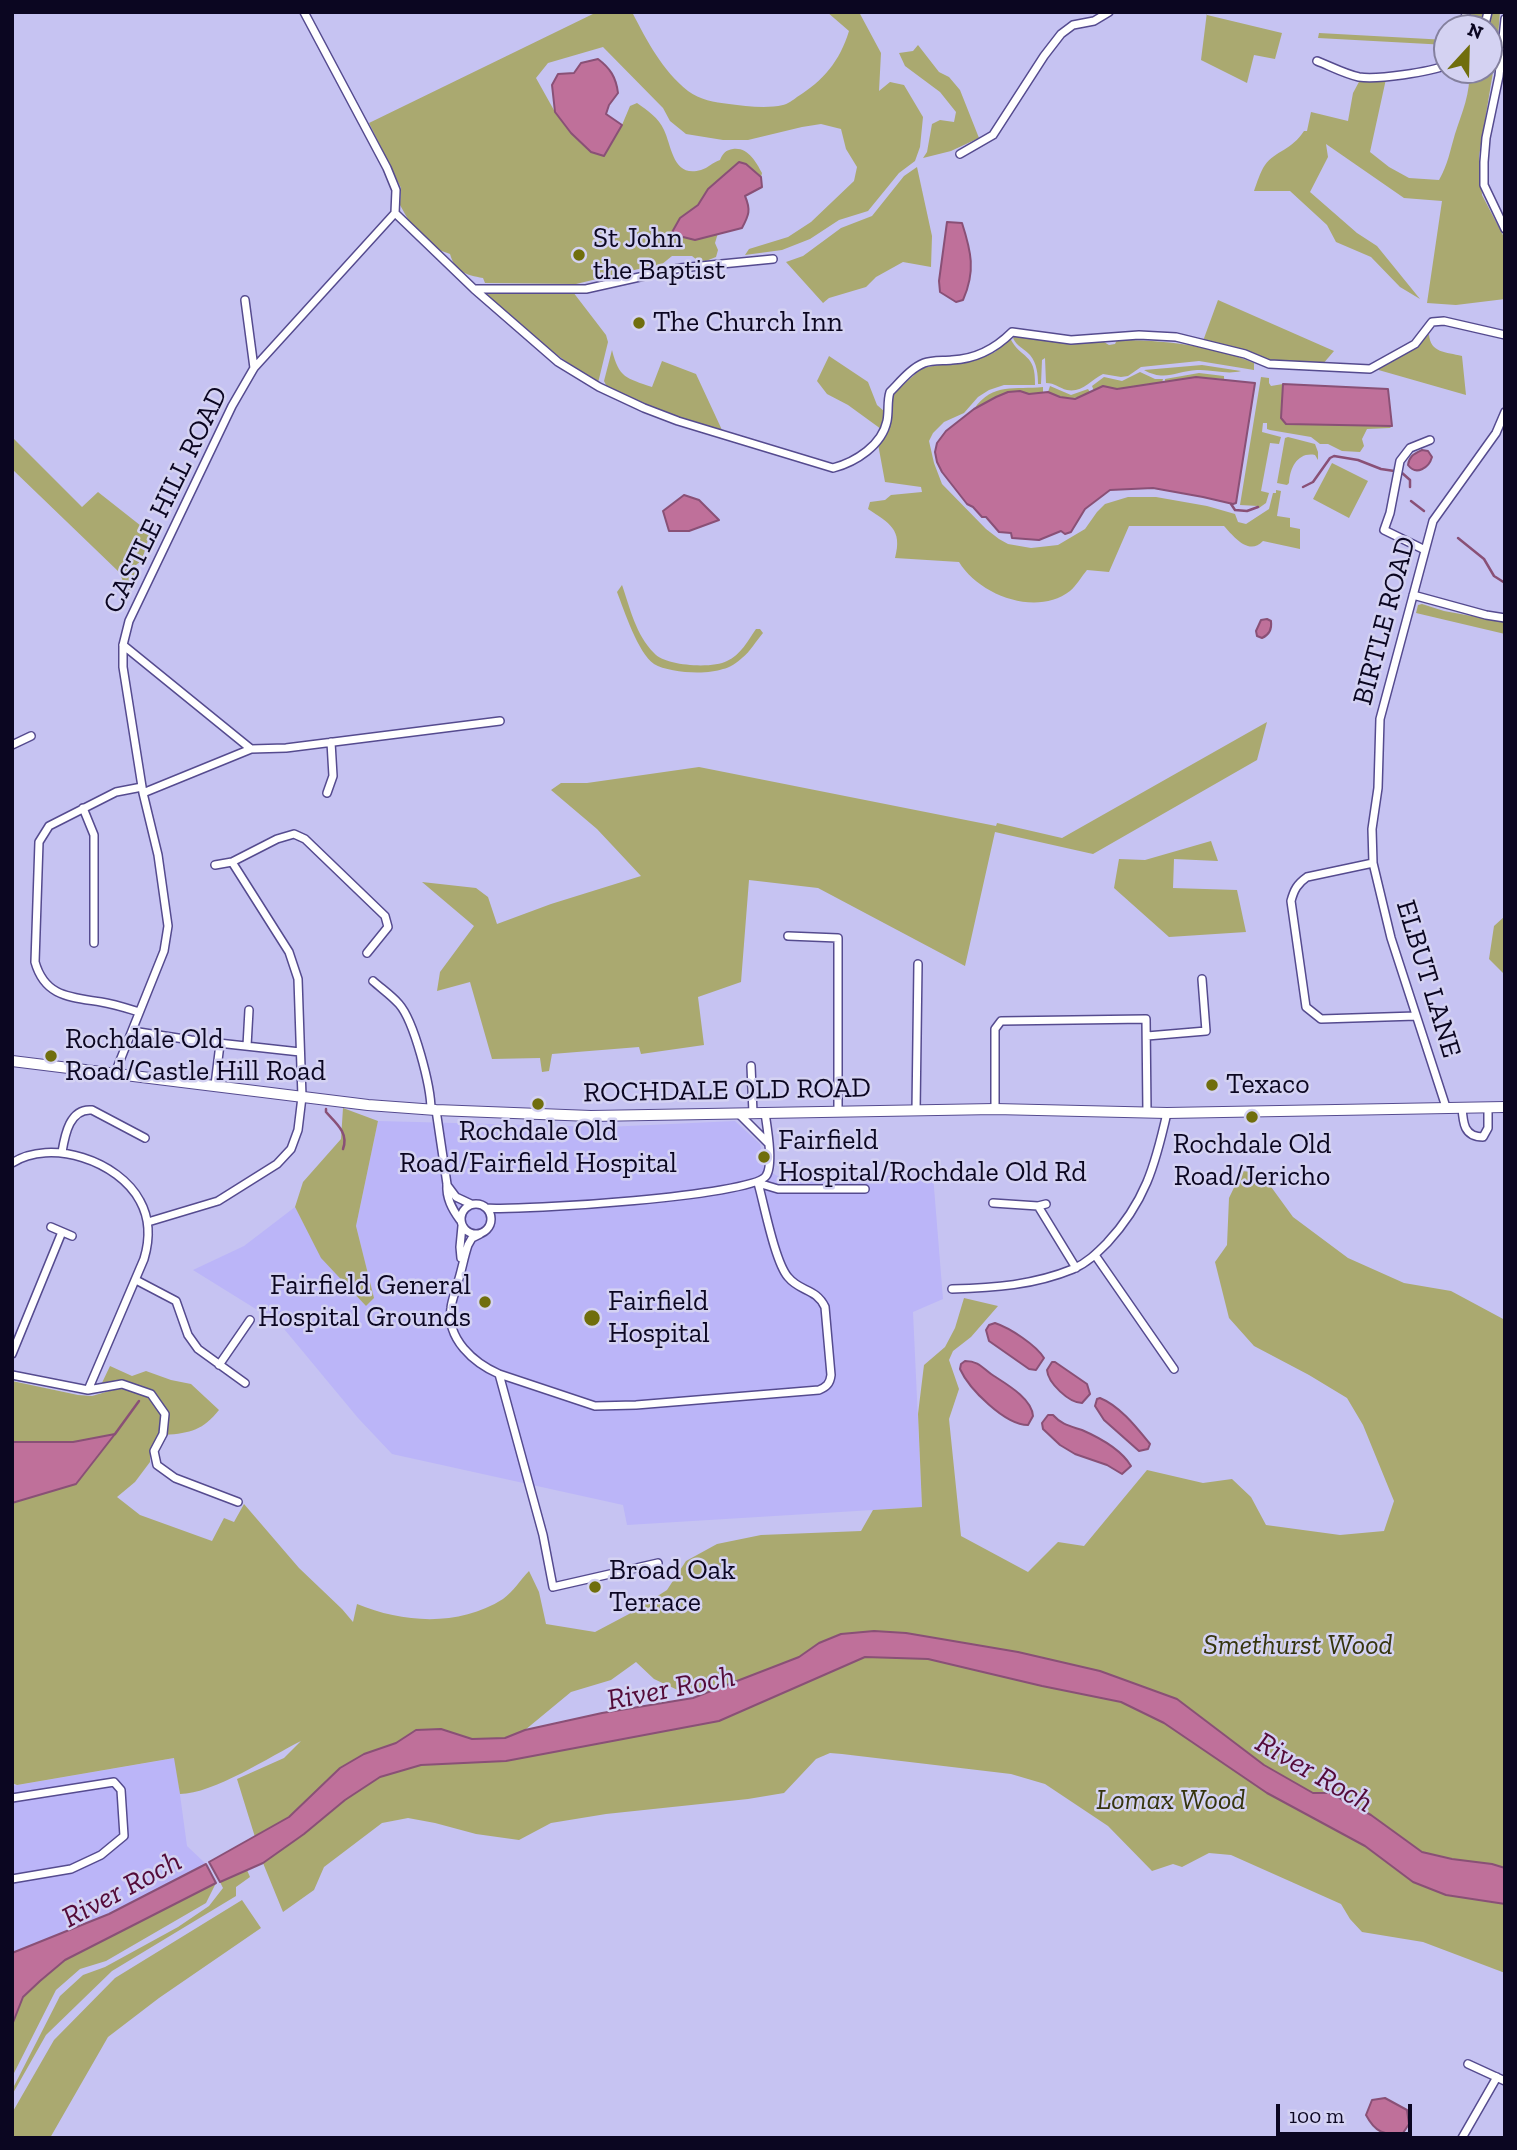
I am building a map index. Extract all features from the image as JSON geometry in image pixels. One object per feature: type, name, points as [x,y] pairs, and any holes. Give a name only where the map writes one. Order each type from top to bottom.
[{"type":"main road","name":"ROCHDALE OLD ROAD","points":[[12,1061],[302,1097],[433,1110],[591,1116],[995,1109],[1167,1113],[1505,1107]]},
{"type":"street","points":[[304,12],[387,168],[396,190],[395,213],[474,289],[558,362],[599,387],[678,421],[833,468],[850,463],[877,441],[887,421],[890,392],[914,369],[925,362],[962,360],[986,353],[1003,342],[1012,332],[1071,340],[1139,335],[1176,337],[1245,354],[1269,364],[1370,369],[1415,344],[1432,322],[1444,321],[1505,335]]},
{"type":"street","points":[[960,154],[993,135],[1061,34],[1073,25],[1094,21],[1109,12]]},
{"type":"street","points":[[1505,19],[1499,76],[1486,138],[1484,162],[1484,185],[1505,229]]},
{"type":"street","points":[[1317,61],[1360,77],[1433,70]]},
{"type":"street","name":"CASTLE HILL ROAD","points":[[115,1073],[164,951],[168,926],[158,855],[143,790],[123,667],[123,645],[129,621],[232,406],[254,368],[395,213]]},
{"type":"street","points":[[474,289],[586,289],[680,268],[773,259]]},
{"type":"street","points":[[245,300],[254,368]]},
{"type":"street","name":"BIRTLE ROAD","points":[[1373,863],[1372,828],[1378,788],[1380,719],[1433,521],[1496,433],[1505,412]]},
{"type":"street","points":[[1425,550],[1384,530],[1390,513],[1398,465],[1410,448],[1430,440]]},
{"type":"street","points":[[1413,595],[1505,618]]},
{"type":"street","points":[[123,645],[251,749]]},
{"type":"street","points":[[139,1012],[113,1004],[63,996],[53,990],[38,972],[35,962],[39,842],[49,826],[116,792],[143,790],[251,749],[500,721]]},
{"type":"street","points":[[12,744],[31,736]]},
{"type":"street","points":[[327,793],[333,776],[331,742]]},
{"type":"street","points":[[83,808],[94,835],[94,943]]},
{"type":"street","points":[[215,865],[232,862],[277,839],[295,835],[305,839],[386,916],[388,927],[367,953]]},
{"type":"street","points":[[148,1222],[218,1201],[277,1164],[291,1149],[298,1130],[302,1097],[298,979],[289,952],[232,862]]},
{"type":"street","points":[[1373,863],[1307,877],[1298,883],[1293,893],[1291,901],[1306,1006],[1321,1019],[1416,1016]]},
{"type":"street","name":"ELBUT LANE","points":[[1373,863],[1391,938],[1446,1107]]},
{"type":"street","points":[[788,936],[838,939],[838,1112]]},
{"type":"street","points":[[916,1111],[918,964]]},
{"type":"street","points":[[1147,1036],[1206,1031],[1202,979]]},
{"type":"street","points":[[373,981],[400,1005],[413,1027],[430,1095],[448,1199],[469,1233],[480,1234]]},
{"type":"street","points":[[247,1046],[244,1024],[249,1010]]},
{"type":"street","points":[[995,1109],[995,1029],[1001,1021],[1146,1019],[1147,1113]]},
{"type":"street","points":[[132,1031],[300,1052]]},
{"type":"street","points":[[215,1085],[220,1044]]},
{"type":"street","points":[[751,1066],[753,1113]]},
{"type":"street","points":[[1462,1107],[1464,1126],[1472,1136],[1479,1138],[1483,1137],[1488,1128],[1488,1108]]},
{"type":"street","points":[[62,1152],[74,1115],[83,1109],[145,1138]]},
{"type":"street","points":[[758,1183],[769,1169],[765,1113]]},
{"type":"street","points":[[952,1289],[997,1287],[1039,1280],[1076,1268],[1095,1255],[1124,1225],[1143,1196],[1160,1146],[1167,1113]]},
{"type":"street","points":[[738,1114],[768,1143]]},
{"type":"street","points":[[12,1163],[44,1152],[62,1152],[95,1163],[121,1178],[136,1194],[148,1222],[148,1247],[88,1390]]},
{"type":"street","points":[[447,1184],[456,1196],[471,1204],[487,1208],[535,1209],[729,1189],[758,1183],[778,1189],[864,1189]]},
{"type":"street","points":[[487,1208],[491,1222],[485,1231],[472,1238],[468,1245],[450,1311],[454,1333],[469,1354],[489,1369],[595,1406],[819,1390],[825,1388],[831,1376],[825,1307],[821,1298],[795,1284],[784,1271],[758,1183]]},
{"type":"street","points":[[993,1203],[1042,1205],[1076,1268]]},
{"type":"street","points":[[461,1270],[461,1223],[463,1210],[471,1204]]},
{"type":"street","points":[[51,1227],[72,1236]]},
{"type":"street","points":[[12,1354],[62,1231]]},
{"type":"street","points":[[1095,1255],[1174,1369]]},
{"type":"street","points":[[136,1279],[176,1301],[188,1335],[198,1349],[245,1383]]},
{"type":"street","points":[[816,1294],[819,1286]]},
{"type":"street","points":[[219,1365],[250,1320]]},
{"type":"street","points":[[499,1374],[543,1535],[554,1587],[658,1563]]},
{"type":"street","points":[[12,1375],[88,1390],[122,1384],[150,1394],[165,1414],[163,1434],[154,1451],[157,1465],[175,1478],[238,1502]]},
{"type":"street","points":[[12,1798],[114,1782],[121,1790],[124,1836],[101,1855],[71,1869],[12,1879]]},
{"type":"street","points":[[1462,2138],[1501,2079],[1468,2064]]},
{"type":"shaded area","points":[[598,59],[612,73],[618,93],[606,114],[622,125],[604,156],[591,152],[571,133],[555,112],[552,85],[558,74],[574,73],[581,63]]},
{"type":"shaded area","points":[[739,162],[746,164],[761,177],[762,187],[745,196],[748,212],[742,228],[695,240],[671,234],[680,218],[698,205],[708,189]]},
{"type":"shaded area","points":[[947,222],[962,223],[971,261],[967,290],[963,300],[956,302],[940,292]]},
{"type":"shaded area","points":[[1196,377],[1255,383],[1236,503],[1233,504],[1153,488],[1110,490],[1085,509],[1071,532],[1065,534],[1061,531],[1039,540],[1012,538],[1011,533],[999,532],[986,517],[982,517],[967,504],[937,462],[937,443],[946,431],[974,409],[1008,392],[1048,392],[1075,399],[1103,386],[1117,389]]},
{"type":"shaded area","points":[[1283,384],[1388,389],[1392,426],[1286,424],[1281,418]]},
{"type":"shaded area","points":[[1422,450],[1428,451],[1432,457],[1425,467],[1415,470],[1408,465],[1409,462],[1412,456]]},
{"type":"shaded area","points":[[684,495],[699,500],[719,520],[689,531],[669,531],[663,511]]},
{"type":"shaded area","points":[[1261,620],[1271,621],[1269,631],[1262,638],[1257,636],[1256,631]]},
{"type":"shaded area","name":"Fairfield Hospital","points":[[378,1121],[607,1127],[735,1121],[760,1144],[765,1169],[779,1177],[933,1175],[943,1299],[913,1312],[922,1507],[627,1525],[623,1505],[392,1454],[358,1418],[280,1324],[193,1270],[244,1246],[295,1207],[322,1258],[366,1306],[374,1298],[356,1226]]},
{"type":"shaded area","points":[[995,1323],[1022,1338],[1040,1353],[1044,1358],[1036,1370],[1029,1369],[989,1341],[986,1330],[989,1325]]},
{"type":"shaded area","points":[[965,1361],[981,1366],[1024,1398],[1033,1416],[1028,1425],[1009,1419],[979,1396],[960,1369]]},
{"type":"shaded area","points":[[1052,1362],[1087,1384],[1090,1394],[1082,1403],[1071,1400],[1055,1386],[1047,1370]]},
{"type":"shaded area","points":[[1100,1398],[1128,1418],[1150,1444],[1148,1449],[1139,1451],[1104,1420],[1095,1406]]},
{"type":"shaded area","points":[[1048,1415],[1053,1415],[1063,1423],[1102,1440],[1121,1454],[1131,1466],[1122,1474],[1060,1445],[1043,1429],[1042,1423]]},
{"type":"shaded area","points":[[115,1434],[76,1484],[12,1503],[12,1442],[73,1442]]},
{"type":"shaded area","points":[[874,1631],[906,1633],[1018,1652],[1100,1671],[1177,1699],[1264,1765],[1313,1793],[1330,1793],[1371,1815],[1422,1852],[1505,1868],[1505,1904],[1446,1895],[1413,1882],[1365,1846],[1267,1793],[1164,1723],[1121,1702],[928,1659],[865,1657],[719,1721],[506,1761],[421,1765],[380,1777],[345,1800],[263,1863],[220,1882],[209,1862],[289,1817],[340,1768],[364,1754],[396,1743],[416,1730],[441,1729],[472,1739],[505,1738],[525,1730],[602,1713],[693,1698],[799,1657],[819,1643],[841,1634]]},
{"type":"shaded area","points":[[175,1758],[187,1846],[206,1864],[109,1914],[12,1953],[12,1786]]},
{"type":"shaded area","points":[[206,1864],[216,1883],[65,1960],[23,1997],[12,2025],[12,1953],[109,1914]]},
{"type":"shaded area","points":[[1385,2098],[1407,2110],[1409,2124],[1403,2133],[1381,2132],[1366,2115],[1372,2100]]},
{"type":"green space","points":[[597,12],[632,12],[663,64],[679,83],[693,94],[718,102],[763,107],[790,102],[815,84],[835,61],[849,31],[827,12],[859,12],[881,53],[879,91],[890,82],[904,85],[923,117],[920,147],[915,161],[899,173],[868,211],[839,220],[810,239],[782,250],[745,255],[749,249],[788,237],[811,222],[854,181],[857,167],[846,149],[841,129],[821,124],[748,140],[723,140],[686,134],[670,121],[663,108],[603,47],[548,63],[536,78],[555,112],[604,156],[630,106],[637,103],[659,122],[675,159],[685,170],[704,169],[720,160],[727,151],[738,149],[754,160],[762,173],[761,177],[746,164],[739,162],[708,189],[698,205],[680,218],[695,240],[718,233],[715,243],[718,250],[716,257],[706,261],[692,256],[672,256],[656,269],[647,267],[576,284],[485,283],[483,278],[466,274],[458,269],[450,254],[439,250],[410,223],[400,205],[401,188],[369,123]]},
{"type":"green space","points":[[1207,12],[1207,15],[1282,33],[1275,59],[1254,55],[1247,83],[1201,60]]},
{"type":"green space","points":[[1468,12],[1487,12],[1486,14]]},
{"type":"green space","points":[[1319,33],[1433,39],[1433,44],[1318,38]]},
{"type":"green space","points":[[918,45],[939,72],[949,77],[960,90],[979,138],[951,151],[923,158],[927,152],[932,124],[940,120],[954,122],[956,112],[940,92],[905,66],[899,53],[913,51]]},
{"type":"green space","points":[[1386,79],[1370,152],[1409,178],[1439,180],[1447,163],[1469,84],[1491,84],[1479,156],[1482,195],[1505,239],[1505,299],[1456,305],[1427,303],[1442,201],[1404,198],[1326,144],[1328,157],[1310,192],[1357,233],[1377,246],[1420,299],[1400,287],[1371,257],[1336,242],[1327,225],[1290,191],[1254,191],[1269,160],[1307,131],[1311,112],[1348,121],[1353,93],[1360,80]]},
{"type":"green space","points":[[917,167],[932,236],[931,267],[903,262],[876,277],[866,287],[829,298],[823,303],[786,262],[803,256],[841,228],[872,216],[904,176]]},
{"type":"green space","points":[[487,292],[573,292],[606,335],[608,342],[598,383],[528,332],[488,297]]},
{"type":"green space","points":[[1218,300],[1334,351],[1322,365],[1270,362],[1203,341]]},
{"type":"green space","points":[[1429,334],[1432,345],[1436,348],[1462,356],[1466,395],[1375,369],[1404,354]]},
{"type":"green space","points":[[1015,336],[1072,343],[1104,342],[1109,345],[1115,344],[1117,340],[1187,345],[1238,357],[1254,363],[1254,370],[1199,361],[1141,367],[1128,376],[1103,374],[1082,388],[1067,390],[1046,383],[1045,358],[1042,360],[1041,384],[1038,384],[1034,362],[1015,341]]},
{"type":"green space","points":[[1010,338],[1030,361],[1035,374],[1035,385],[1004,385],[989,390],[978,397],[964,413],[944,422],[929,441],[942,484],[999,539],[1008,544],[1031,548],[1058,545],[1085,529],[1105,504],[1128,497],[1156,497],[1207,506],[1235,514],[1238,522],[1246,524],[1269,509],[1276,490],[1281,491],[1277,516],[1290,518],[1290,527],[1300,529],[1300,549],[1263,541],[1252,547],[1247,546],[1224,526],[1129,526],[1109,572],[1087,570],[1070,591],[1056,599],[1041,602],[1009,599],[994,593],[968,574],[959,562],[895,558],[896,533],[888,523],[868,509],[870,502],[885,500],[891,495],[922,492],[921,487],[885,482],[878,444],[892,397],[922,368],[984,357],[995,352]]},
{"type":"green space","points":[[612,350],[625,376],[652,387],[662,361],[696,374],[722,430],[652,408],[607,387],[604,381]]},
{"type":"green space","points":[[829,356],[868,382],[877,405],[885,412],[881,429],[848,405],[827,394],[817,381]]},
{"type":"green space","points":[[1202,365],[1241,371],[1197,370],[1164,376],[1144,370]]},
{"type":"green space","points":[[1140,372],[1155,379],[1163,379],[1162,383],[1117,389],[1110,387],[1094,391],[1092,386],[1104,377],[1122,381]]},
{"type":"green space","points":[[1199,373],[1224,376],[1224,379],[1196,377],[1165,383],[1165,379]]},
{"type":"green space","points":[[1261,377],[1269,378],[1271,386],[1283,384],[1281,417],[1286,424],[1392,426],[1367,429],[1360,452],[1342,451],[1328,444],[1320,444],[1311,437],[1270,430],[1267,429],[1267,423],[1263,423],[1262,432],[1281,437],[1279,444],[1270,443],[1261,491],[1269,493],[1266,503],[1259,508],[1240,505]]},
{"type":"green space","points":[[1050,386],[1071,395],[1088,389],[1090,392],[1074,398],[1065,397],[1048,392]]},
{"type":"green space","points":[[1043,387],[1043,392],[1040,393],[996,397],[974,409],[981,400],[997,391]]},
{"type":"green space","points":[[12,437],[82,507],[98,492],[150,533],[142,560],[136,565],[136,574],[128,597],[120,573],[12,469]]},
{"type":"green space","points":[[1285,438],[1315,444],[1318,460],[1315,455],[1300,458],[1293,466],[1287,485],[1277,483]]},
{"type":"green space","points":[[1332,463],[1368,481],[1349,518],[1313,499]]},
{"type":"green space","points":[[622,585],[634,621],[643,638],[654,653],[668,661],[711,665],[727,661],[744,647],[756,629],[763,633],[745,656],[716,671],[678,671],[661,667],[654,664],[642,651],[632,631],[617,592]]},
{"type":"green space","points":[[1418,605],[1444,611],[1505,622],[1505,634],[1416,613]]},
{"type":"green space","points":[[1267,722],[1257,760],[1093,854],[995,832],[965,966],[818,888],[749,880],[741,982],[698,997],[704,1045],[641,1054],[639,1047],[552,1054],[549,1071],[542,1072],[540,1058],[492,1059],[470,982],[437,991],[440,972],[474,926],[422,882],[476,888],[488,897],[497,924],[641,876],[597,829],[551,790],[561,783],[587,783],[699,767],[996,826],[997,823],[1062,838]]},
{"type":"green space","points":[[1211,841],[1218,861],[1174,859],[1173,888],[1237,890],[1246,932],[1169,937],[1114,888],[1119,859],[1145,860]]},
{"type":"green space","points":[[1505,916],[1505,975],[1489,959],[1494,926]]},
{"type":"green space","points":[[343,1108],[378,1121],[356,1226],[374,1298],[366,1306],[321,1258],[295,1207],[303,1182],[341,1139]]},
{"type":"green space","name":"Smethurst Wood","points":[[1242,1171],[1261,1173],[1293,1217],[1348,1258],[1404,1283],[1451,1291],[1505,1320],[1505,1868],[1422,1852],[1371,1815],[1330,1794],[1313,1793],[1264,1765],[1177,1699],[1100,1671],[1018,1652],[906,1633],[874,1631],[841,1634],[819,1643],[799,1657],[713,1691],[682,1692],[654,1679],[636,1662],[611,1680],[571,1692],[525,1730],[505,1738],[472,1739],[441,1729],[416,1730],[396,1743],[364,1754],[340,1768],[289,1817],[255,1837],[237,1779],[284,1758],[301,1741],[225,1781],[209,1788],[180,1794],[174,1758],[17,1785],[12,1783],[12,1503],[76,1484],[113,1434],[73,1442],[12,1442],[12,1381],[78,1395],[92,1396],[123,1387],[148,1396],[161,1415],[161,1433],[150,1449],[150,1462],[135,1482],[117,1497],[140,1515],[212,1541],[224,1518],[234,1522],[244,1504],[299,1568],[353,1622],[357,1604],[412,1618],[450,1618],[468,1614],[503,1599],[529,1571],[539,1592],[546,1624],[595,1632],[667,1590],[686,1561],[717,1544],[761,1535],[861,1531],[873,1510],[922,1507],[918,1414],[924,1365],[945,1347],[955,1328],[964,1298],[998,1306],[971,1337],[953,1351],[949,1360],[959,1389],[949,1419],[961,1536],[1028,1572],[1058,1542],[1084,1546],[1147,1470],[1203,1483],[1232,1479],[1251,1497],[1266,1525],[1340,1535],[1384,1531],[1394,1501],[1363,1425],[1347,1398],[1254,1346],[1229,1318],[1215,1262],[1227,1245],[1229,1198]]},
{"type":"green space","points":[[110,1366],[132,1376],[146,1371],[191,1384],[219,1410],[196,1429],[165,1435],[168,1413],[152,1393],[121,1380],[101,1385]]},
{"type":"green space","name":"Lomax Wood","points":[[865,1657],[928,1659],[1121,1702],[1164,1722],[1267,1793],[1365,1846],[1413,1882],[1446,1895],[1505,1904],[1505,1973],[1423,1942],[1362,1932],[1341,1904],[1231,1855],[1209,1853],[1182,1867],[1173,1864],[1152,1871],[1108,1826],[1045,1784],[1011,1774],[842,1754],[830,1753],[816,1759],[784,1793],[551,1823],[519,1840],[476,1834],[408,1818],[382,1823],[324,1867],[314,1890],[283,1912],[263,1863],[345,1800],[380,1777],[421,1765],[506,1761],[719,1721]]},
{"type":"green space","points":[[247,1870],[250,1877],[236,1887],[236,1896],[112,1971],[46,2035],[12,2095],[12,2090],[60,1996],[83,1975],[105,1967],[178,1927],[209,1906],[223,1888],[220,1882]]},
{"type":"green space","points":[[216,1883],[206,1903],[106,1961],[80,1969],[56,1990],[12,2077],[12,2025],[23,1997],[65,1960]]},
{"type":"green space","points":[[242,1900],[261,1928],[159,1998],[108,2037],[50,2138],[12,2138],[12,2113],[54,2040],[115,1978]]},
{"type":"waterway","points":[[1303,487],[1313,482],[1334,456],[1401,472],[1410,480],[1410,487]]},
{"type":"waterway","points":[[1411,501],[1424,511]]},
{"type":"waterway","points":[[1231,504],[1235,510],[1247,511],[1258,507]]},
{"type":"waterway","points":[[1458,538],[1484,559],[1494,576],[1505,583]]},
{"type":"waterway","points":[[326,1109],[343,1133],[343,1149]]},
{"type":"waterway","points":[[115,1434],[139,1401]]},
{"type":"place","name":"St John the Baptist","points":[[579,255]]},
{"type":"place","name":"The Church Inn","points":[[639,323]]},
{"type":"place","name":"Rochdale Old Road/Castle Hill Road","points":[[51,1056]]},
{"type":"place","name":"Texaco","points":[[1212,1085]]},
{"type":"place","name":"Rochdale Old Road/Fairfield Hospital","points":[[538,1104]]},
{"type":"place","name":"Rochdale Old Road/Jericho","points":[[1252,1117]]},
{"type":"place","name":"Fairfield Hospital/Rochdale Old Rd","points":[[764,1157]]},
{"type":"place","name":"Fairfield General Hospital Grounds","points":[[485,1302]]},
{"type":"place","name":"Fairfield Hospital","points":[[592,1318]]},
{"type":"place","name":"Broad Oak Terrace","points":[[595,1587]]},
{"type":"water label","name":"River Roch","points":[[671,1689]]},
{"type":"water label","name":"River Roch","points":[[1314,1773]]},
{"type":"water label","name":"River Roch","points":[[122,1890]]}]
